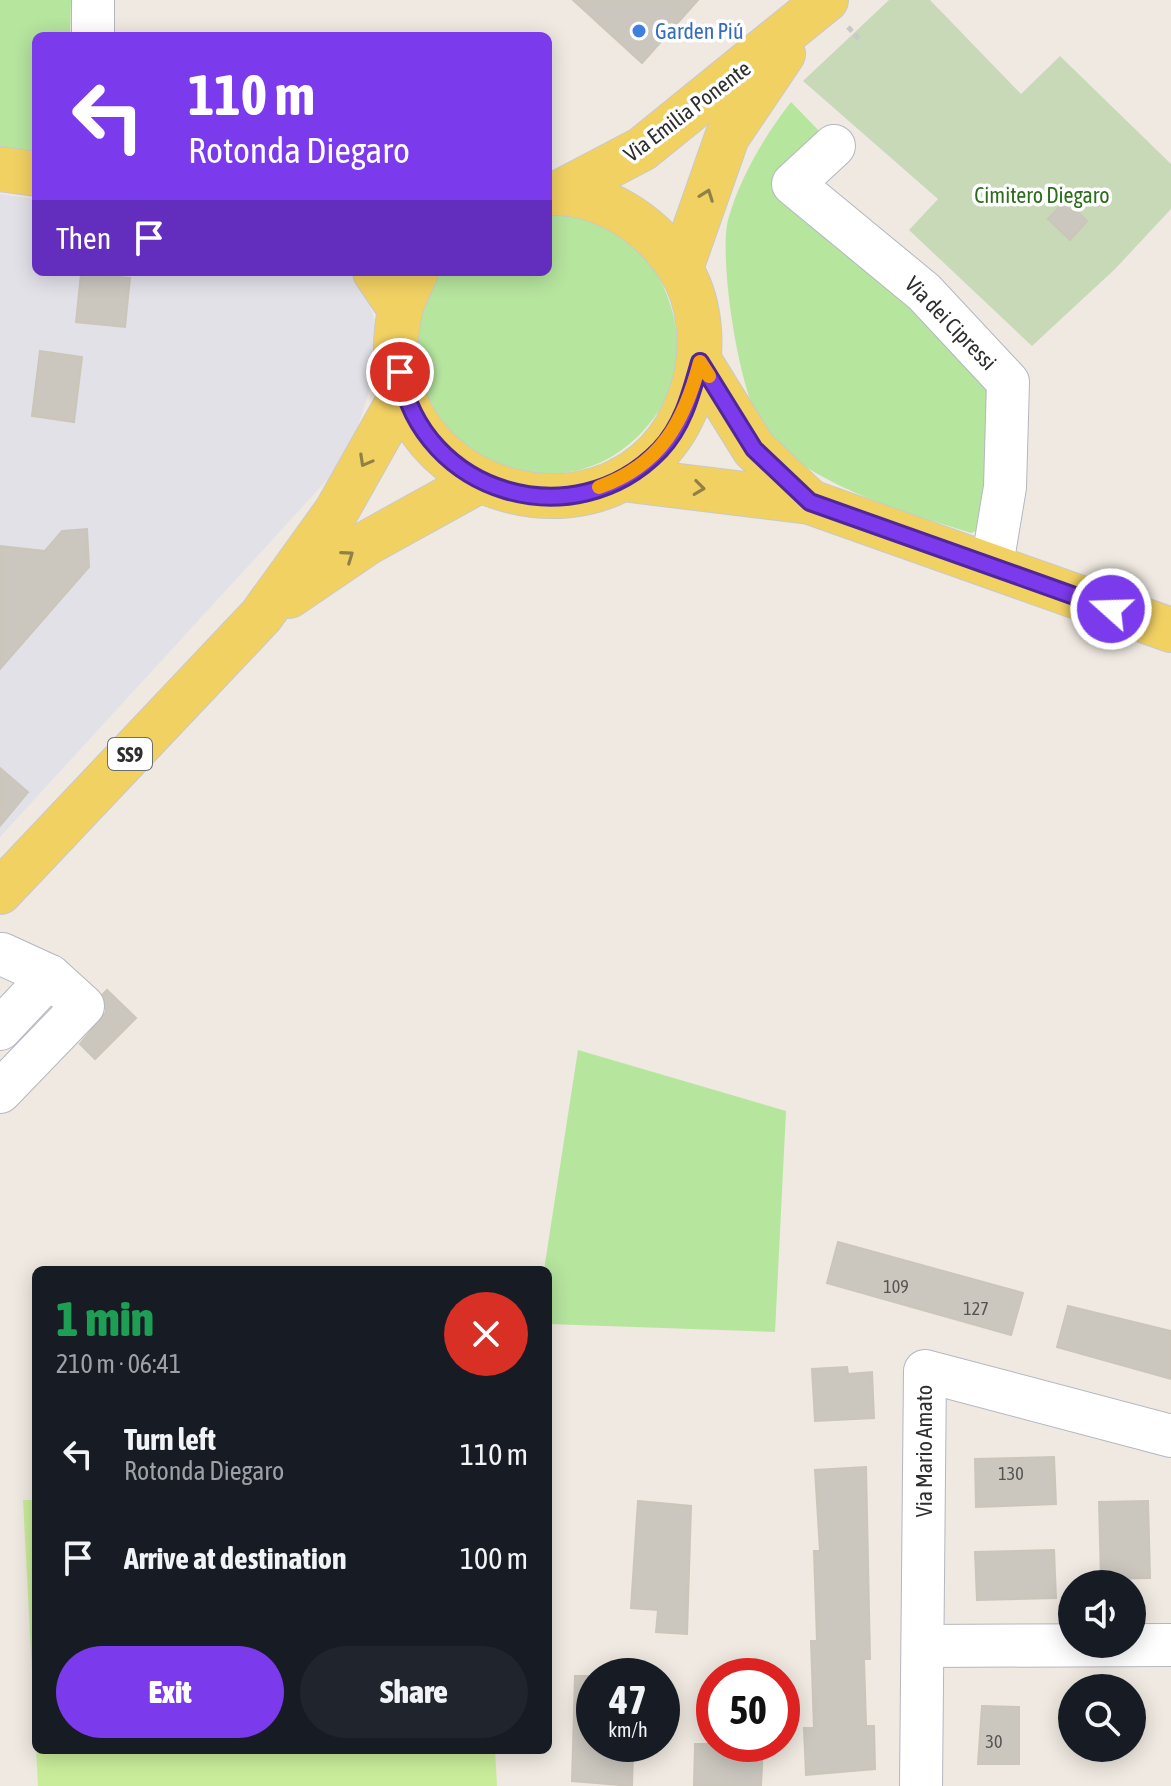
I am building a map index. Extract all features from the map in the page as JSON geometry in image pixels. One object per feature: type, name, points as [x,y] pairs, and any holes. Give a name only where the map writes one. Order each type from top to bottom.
[{"type":"main road","name":"Via Emilia Ponente","points":[[554,193],[642,149],[816,10]]},
{"type":"main road","name":"Via Emilia Ponente","points":[[681,268],[727,137],[816,10]]},
{"type":"main road","points":[[0,169],[32,173]]},
{"type":"main road","points":[[382,276],[408,291],[396,352],[403,393],[421,429],[446,459],[479,481],[526,496],[575,496],[622,479],[660,449],[687,409],[700,362],[698,313],[681,268],[650,230],[608,204],[554,193]]},
{"type":"main road","points":[[700,362],[754,449],[810,502]]},
{"type":"main road","points":[[261,616],[336,512],[403,393]]},
{"type":"main road","points":[[622,479],[810,502],[1171,630]]},
{"type":"main road","points":[[261,616],[367,543],[479,481]]},
{"type":"main road","name":"SS9","points":[[0,892],[261,616]]},
{"type":"street","points":[[93,0],[93,32]]},
{"type":"street","name":"Via dei Cipressi","points":[[834,146],[793,184],[924,292],[1008,382],[1005,487],[992,565]]},
{"type":"street","points":[[0,1092],[83,1006],[50,976],[1,954]]},
{"type":"street","points":[[0,1029],[50,976]]},
{"type":"street","name":"Via Mario Amato","points":[[921,1786],[925,1371],[1171,1436]]},
{"type":"street","points":[[923,1646],[1171,1645]]},
{"type":"shaded area","points":[[0,194],[32,198],[32,276],[353,276],[365,287],[378,332],[368,395],[348,457],[0,837]]},
{"type":"green space","points":[[0,0],[71,0],[70,32],[32,32],[32,157],[0,153]]},
{"type":"green space","name":"Cimitero Diegaro","points":[[889,0],[930,0],[1021,94],[1060,56],[1171,164],[1171,209],[1115,269],[1032,346],[909,230],[938,199],[803,81]]},
{"type":"green space","points":[[791,102],[822,134],[771,187],[871,264],[994,393],[991,525],[971,533],[867,498],[795,460],[773,443],[761,427],[742,371],[735,336],[729,301],[726,240],[728,220],[746,173],[762,143]]},
{"type":"green space","points":[[552,214],[601,226],[632,245],[645,258],[656,272],[670,303],[677,333],[677,349],[668,395],[660,409],[624,449],[581,469],[537,473],[495,462],[458,439],[431,404],[418,361],[423,311],[438,276],[552,276]]},
{"type":"green space","points":[[578,1050],[786,1111],[775,1332],[552,1324],[552,1266],[545,1266]]},
{"type":"green space","points":[[23,1500],[32,1500],[32,1672]]},
{"type":"green space","points":[[36,1754],[495,1754],[497,1786],[38,1786]]},
{"type":"building","name":"Garden Piú","points":[[573,0],[698,0],[642,63]]},
{"type":"building","points":[[1066,200],[1087,221],[1070,240],[1048,219]]},
{"type":"building","points":[[81,276],[130,278],[125,327],[76,322]]},
{"type":"building","points":[[40,351],[82,357],[74,422],[32,416]]},
{"type":"building","points":[[87,529],[89,567],[0,669],[0,546],[45,551],[62,531]]},
{"type":"building","points":[[0,768],[28,792],[0,826]]},
{"type":"building","points":[[107,990],[136,1018],[95,1059],[80,1044],[106,1012],[103,994]]},
{"type":"building","points":[[838,1242],[1023,1293],[1011,1335],[827,1283]]},
{"type":"building","points":[[1068,1306],[1171,1331],[1171,1379],[1057,1347]]},
{"type":"building","points":[[847,1367],[848,1374],[872,1372],[874,1418],[815,1421],[812,1369]]},
{"type":"building","points":[[1054,1457],[1056,1504],[976,1507],[975,1459]]},
{"type":"building","points":[[866,1467],[870,1659],[864,1659],[866,1726],[874,1726],[875,1769],[806,1775],[804,1728],[814,1728],[811,1641],[817,1641],[814,1551],[820,1551],[815,1470]]},
{"type":"building","points":[[638,1501],[691,1506],[687,1634],[656,1632],[658,1610],[631,1608]]},
{"type":"building","points":[[1148,1501],[1150,1578],[1146,1578],[1146,1570],[1101,1570],[1099,1502]]},
{"type":"building","points":[[1054,1550],[1056,1598],[977,1600],[975,1552]]},
{"type":"building","points":[[576,1676],[576,1762],[633,1762],[632,1786],[572,1781]]},
{"type":"building","points":[[982,1706],[1019,1707],[1019,1764],[978,1764]]},
{"type":"building","points":[[695,1744],[696,1762],[762,1762],[761,1786],[694,1786]]},
{"type":"slow traffic","points":[[599,487],[622,479],[660,449],[687,409],[700,362],[709,376]]},
{"type":"place","name":"Garden Piú","points":[[639,31]]},
{"type":"route","points":[[400,372],[403,393],[421,429],[446,459],[479,481],[526,496],[575,496],[622,479],[660,449],[687,409],[700,362],[754,449],[810,502],[1111,609]]}]
